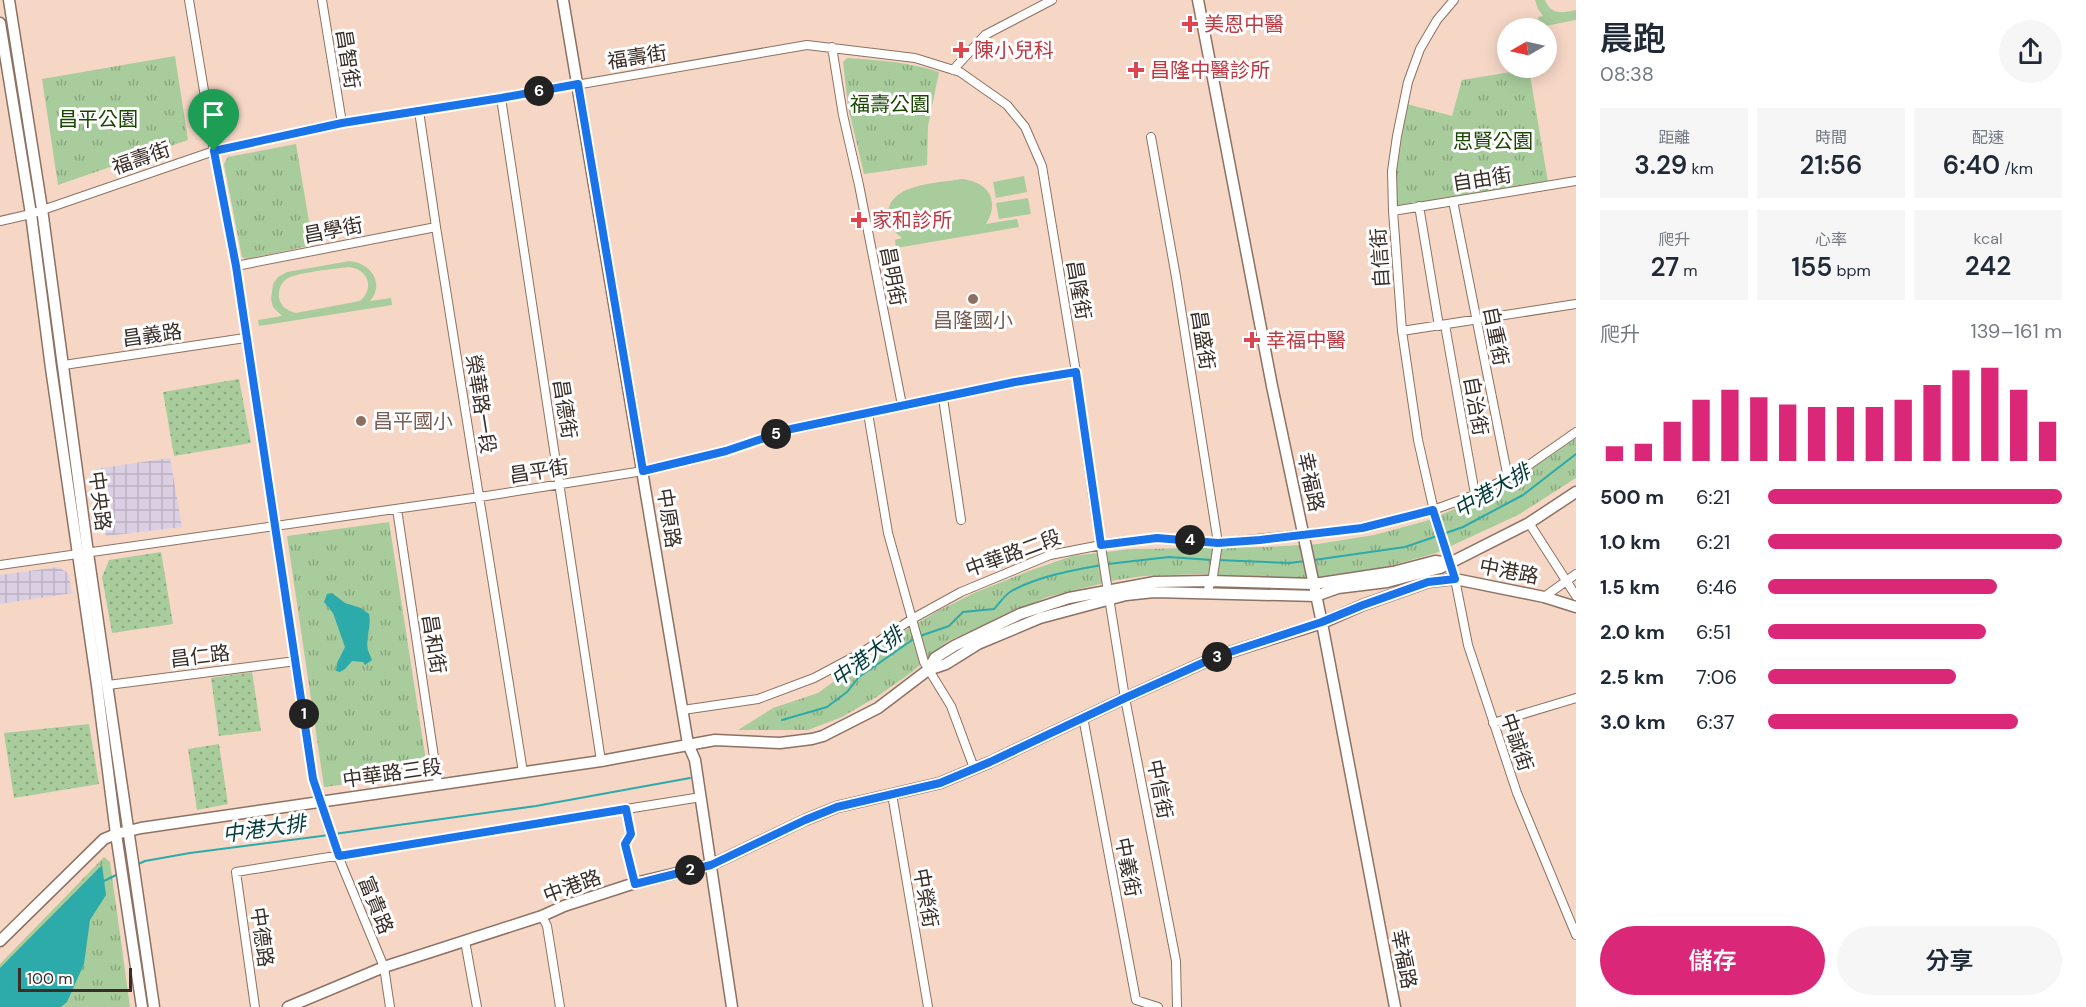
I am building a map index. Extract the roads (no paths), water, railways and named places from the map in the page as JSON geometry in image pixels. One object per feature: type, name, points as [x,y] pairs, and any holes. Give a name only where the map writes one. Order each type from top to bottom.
[{"type":"street","name":"中央路","points":[[9,0],[64,365],[97,685],[116,834],[135,883],[154,1007]]},
{"type":"street","name":"富貴路","points":[[189,0],[236,266],[313,779],[339,856],[384,967],[390,1007]]},
{"type":"street","name":"昌智街","points":[[322,0],[342,123]]},
{"type":"street","name":"中原路","points":[[563,0],[688,744],[695,760],[732,1007]]},
{"type":"street","points":[[953,70],[985,35],[1052,0]]},
{"type":"street","name":"幸福路","points":[[1198,0],[1272,386],[1322,622],[1395,1007]]},
{"type":"street","name":"自信街","points":[[1450,558],[1433,510],[1418,440],[1402,332],[1392,171],[1408,82],[1420,49],[1451,1]]},
{"type":"street","name":"中央路","points":[[0,23],[83,553],[108,685],[128,831],[124,852],[124,892],[142,1007]]},
{"type":"street","name":"福壽街","points":[[0,221],[31,213],[214,151],[342,123],[807,45],[915,58],[953,70]]},
{"type":"street","name":"昌明街","points":[[832,48],[843,115],[902,405]]},
{"type":"street","name":"昌隆街","points":[[953,70],[960,72],[1007,105],[1025,127],[1041,166],[1076,372],[1106,578]]},
{"type":"street","name":"昌德街","points":[[501,98],[601,761]]},
{"type":"street","name":"榮華路一段","points":[[419,111],[435,227],[523,772]]},
{"type":"street","name":"昌盛街","points":[[1151,138],[1178,287],[1218,545],[1210,583]]},
{"type":"street","name":"自由街","points":[[1393,211],[1576,181]]},
{"type":"street","name":"自重街","points":[[1453,201],[1508,478]]},
{"type":"street","name":"自治街","points":[[1419,206],[1475,494]]},
{"type":"street","name":"昌學街","points":[[236,266],[435,227]]},
{"type":"street","points":[[1402,332],[1576,304]]},
{"type":"street","name":"昌義路","points":[[64,365],[245,338]]},
{"type":"street","name":"昌平街","points":[[0,565],[480,497],[643,471],[726,451],[791,429],[1076,372]]},
{"type":"street","points":[[943,398],[961,520]]},
{"type":"street","points":[[868,413],[888,532],[913,623],[926,666],[951,706],[974,768]]},
{"type":"street","name":"中華路二段","points":[[683,710],[758,699],[814,678],[913,623],[961,592],[1041,559],[1101,545],[1157,538],[1218,545],[1304,538],[1362,528],[1433,510],[1475,494],[1508,478],[1576,432]]},
{"type":"street","points":[[688,744],[715,740],[767,742],[801,740],[823,736],[878,708],[926,666],[946,664],[1002,632],[1108,595],[1154,592],[1210,583],[1314,584],[1386,574],[1450,558],[1529,524],[1576,492]]},
{"type":"street","name":"昌和街","points":[[397,509],[438,784]]},
{"type":"street","points":[[1529,524],[1576,597]]},
{"type":"street","points":[[1210,583],[1316,596],[1338,588],[1387,582],[1440,568],[1450,558]]},
{"type":"street","name":"中誠街","points":[[1450,558],[1468,645],[1493,723],[1517,793],[1576,935]]},
{"type":"street","points":[[1544,597],[1576,574]]},
{"type":"street","name":"中信街","points":[[1106,578],[1125,698],[1176,961],[1177,1007]]},
{"type":"street","name":"中港路","points":[[288,1007],[384,967],[542,916],[564,906],[635,884],[711,865],[837,807],[940,783],[1218,656],[1322,622],[1428,582],[1455,579],[1544,597],[1576,607]]},
{"type":"street","name":"昌仁路","points":[[108,685],[296,661]]},
{"type":"street","points":[[1493,723],[1576,698]]},
{"type":"street","name":"中義街","points":[[1083,717],[1136,1000],[1158,1007]]},
{"type":"street","name":"中華路三段","points":[[0,941],[104,839],[116,834],[601,761],[688,744]]},
{"type":"street","name":"中榮街","points":[[892,794],[928,1007]]},
{"type":"street","points":[[339,856],[700,795]]},
{"type":"street","points":[[626,809],[631,834],[625,844],[635,884]]},
{"type":"street","name":"中德路","points":[[255,1007],[236,872],[339,856]]},
{"type":"street","points":[[542,916],[547,926],[560,1007]]},
{"type":"street","points":[[465,941],[477,1007]]},
{"type":"water","points":[[332,593],[345,603],[361,608],[369,614],[370,618],[367,645],[372,660],[365,665],[363,662],[352,661],[340,672],[336,671],[337,663],[345,647],[333,613],[324,602],[327,594]]},
{"type":"water","points":[[102,865],[106,895],[90,920],[84,964],[67,1002],[61,1007],[0,1007],[0,968]]},
{"type":"waterway","name":"中港大排","points":[[1443,534],[1463,527],[1523,495],[1576,454]]},
{"type":"waterway","name":"中港大排","points":[[1314,560],[1405,547],[1437,536]]},
{"type":"waterway","name":"中港大排","points":[[1108,564],[1169,557],[1212,560]]},
{"type":"waterway","name":"中港大排","points":[[1218,560],[1290,563],[1305,561]]},
{"type":"waterway","name":"中港大排","points":[[920,636],[949,626],[963,612],[994,609],[1010,592],[1031,582],[1102,565]]},
{"type":"waterway","name":"中港大排","points":[[782,720],[827,707],[847,692],[859,677],[915,638]]},
{"type":"waterway","name":"中港大排","points":[[334,834],[536,806],[690,778]]},
{"type":"waterway","name":"中港大排","points":[[136,865],[145,861],[190,853],[329,835]]},
{"type":"waterway","name":"中港大排","points":[[104,881],[118,874]]},
{"type":"place","name":"美恩中醫","points":[[1190,24]]},
{"type":"place","name":"陳小兒科","points":[[961,50]]},
{"type":"place","name":"昌隆中醫診所","points":[[1136,70]]},
{"type":"place","name":"家和診所","points":[[859,220]]},
{"type":"place","name":"昌隆國小","points":[[973,299]]},
{"type":"place","name":"幸福中醫","points":[[1252,340]]},
{"type":"place","name":"昌平國小","points":[[361,421]]},
{"type":"park label","name":"福壽公園","points":[[890,104]]},
{"type":"park label","name":"昌平公園","points":[[98,119]]},
{"type":"park label","name":"思賢公園","points":[[1493,141]]}]
